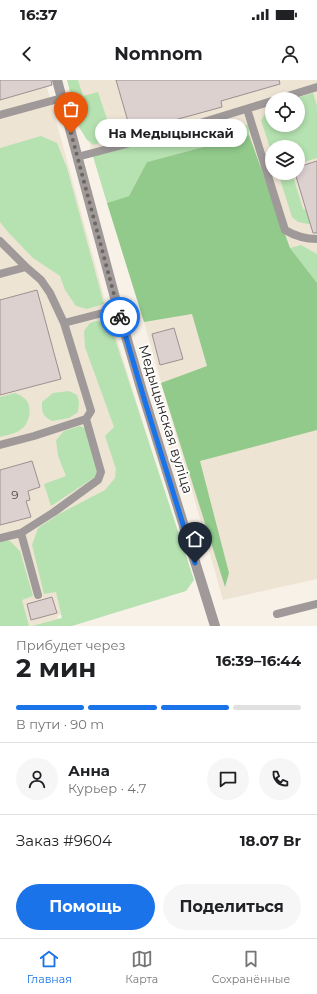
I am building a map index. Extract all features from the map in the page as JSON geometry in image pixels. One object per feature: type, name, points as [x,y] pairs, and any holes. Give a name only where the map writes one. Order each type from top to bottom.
[{"type":"street","name":"Медыцынская вуліца","points":[[57,80],[118,309],[215,626]]},
{"type":"lane","points":[[301,92],[317,87]]},
{"type":"lane","points":[[0,115],[62,98]]},
{"type":"lane","points":[[77,157],[160,135],[265,103]]},
{"type":"lane","points":[[247,109],[285,230],[292,234],[309,239],[317,239]]},
{"type":"lane","points":[[0,241],[41,280],[50,293],[64,323],[91,411],[86,419],[34,436],[0,445]]},
{"type":"lane","points":[[0,274],[26,267]]},
{"type":"lane","points":[[64,323],[118,309]]},
{"type":"lane","points":[[0,538],[21,533],[54,512],[98,480],[101,472],[86,419]]},
{"type":"lane","points":[[21,533],[38,595]]},
{"type":"lane","points":[[277,614],[317,604]]},
{"type":"shaded area","points":[[0,80],[45,80],[108,311],[190,574],[57,616],[60,626],[0,626]]},
{"type":"shaded area","points":[[70,80],[317,80],[317,579],[223,600],[144,322]]},
{"type":"green space","points":[[67,80],[78,80],[83,96],[98,92],[111,131],[110,138],[94,145],[87,140],[79,127]]},
{"type":"green space","points":[[313,93],[317,106],[317,158],[305,162],[305,140],[267,140],[261,120],[265,114],[265,132],[305,132],[305,95]]},
{"type":"green space","points":[[249,124],[249,135],[147,162],[129,196],[107,203],[92,153],[103,154],[185,132],[189,142]]},
{"type":"green space","points":[[249,135],[290,248],[317,283],[317,430],[200,461],[229,573],[225,587],[161,383],[207,366],[192,314],[144,322],[107,203],[129,196],[147,162]]},
{"type":"green space","points":[[41,136],[57,143],[67,168],[104,304],[87,309],[76,306],[65,290],[60,276],[33,258],[0,222],[0,148]]},
{"type":"green space","points":[[280,180],[294,180],[303,209],[307,210],[317,222],[309,224],[298,222],[292,217]]},
{"type":"green space","points":[[301,245],[317,254],[317,283],[290,248]]},
{"type":"green space","points":[[96,321],[108,323],[114,336],[194,580],[186,591],[72,626],[32,626],[62,618],[56,592],[44,594],[32,545],[38,528],[59,514],[105,490],[115,478],[116,469],[105,436],[114,427],[85,347],[84,331],[90,323]]},
{"type":"green space","points":[[69,391],[77,395],[79,402],[78,412],[69,418],[52,421],[46,417],[44,415],[42,402],[53,393]]},
{"type":"green space","points":[[15,393],[24,398],[28,403],[30,411],[27,423],[19,431],[0,437],[0,397]]},
{"type":"green space","points":[[80,426],[91,431],[98,475],[51,506],[44,484],[66,476],[58,456],[56,440],[64,431]]},
{"type":"green space","points":[[0,538],[10,541],[20,551],[33,596],[22,600],[29,626],[0,626]]},
{"type":"building","points":[[0,80],[51,80],[52,85],[0,100]]},
{"type":"building","points":[[116,80],[279,80],[280,84],[221,101],[222,107],[131,132]]},
{"type":"building","points":[[317,161],[317,233],[313,233],[297,180],[305,180],[305,165]]},
{"type":"building","points":[[37,290],[61,379],[0,395],[0,300]]},
{"type":"building","points":[[174,328],[183,359],[160,365],[152,334]]},
{"type":"building","points":[[32,461],[40,487],[28,491],[30,500],[26,501],[31,517],[0,525],[0,470]]},
{"type":"building","points":[[52,597],[57,613],[31,620],[27,604]]},
{"type":"way so far","points":[[71,133],[120,317]]},
{"type":"place","name":"На Медыцынскай","points":[[71,133]]},
{"type":"route","points":[[120,317],[195,563]]}]
